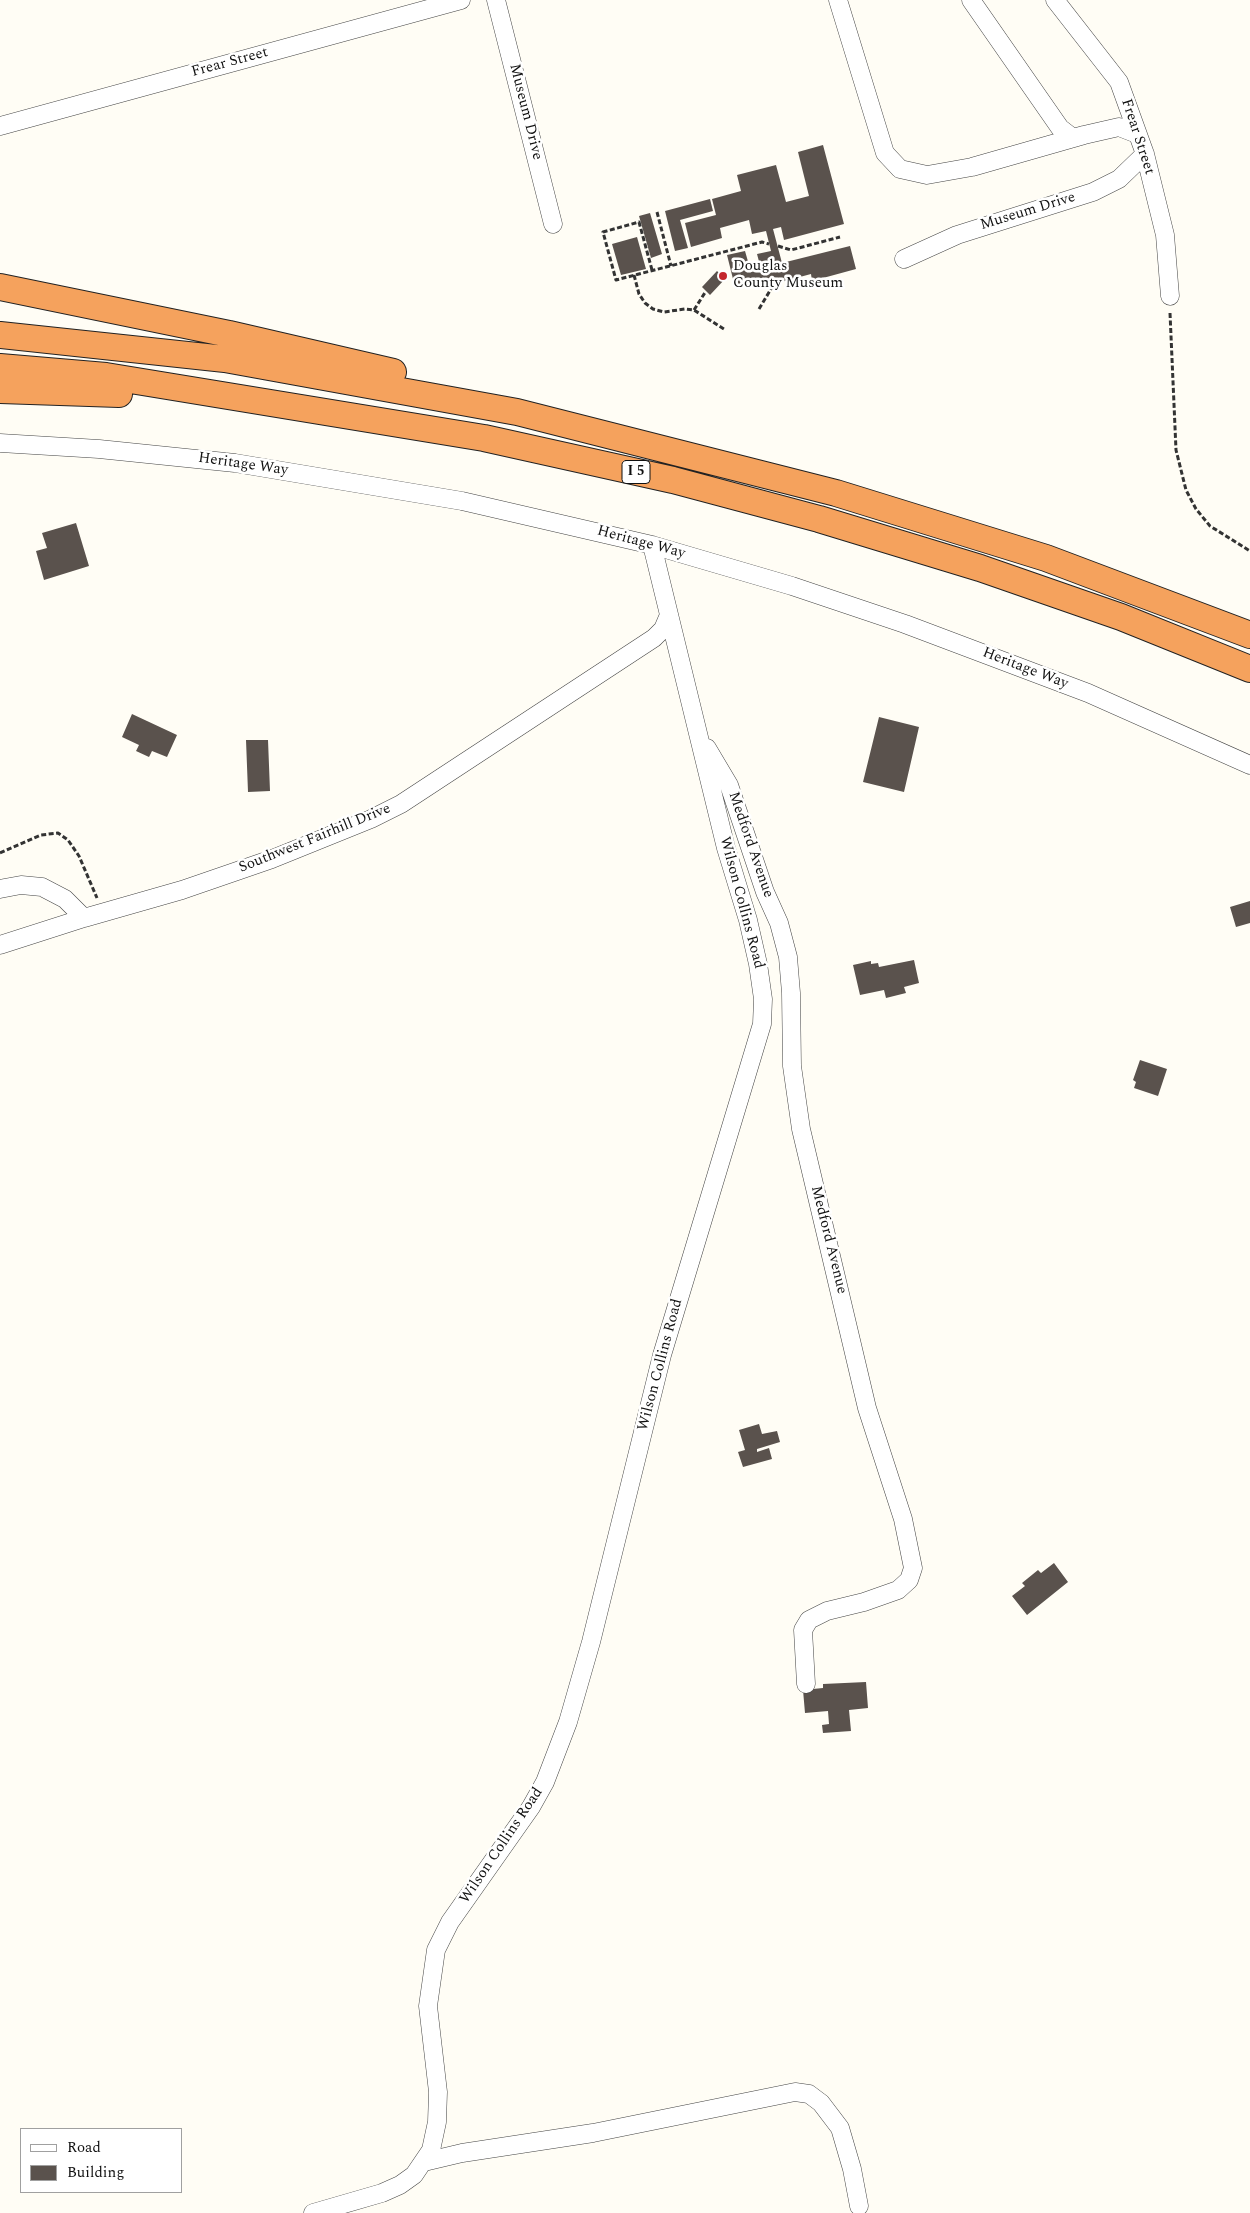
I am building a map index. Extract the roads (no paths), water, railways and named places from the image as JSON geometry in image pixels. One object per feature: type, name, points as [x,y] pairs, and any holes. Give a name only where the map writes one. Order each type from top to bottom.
[{"type":"highway","points":[[0,288],[229,334],[372,366],[518,412]]},
{"type":"highway","name":"I 5","points":[[0,335],[225,360],[518,412],[836,493],[1046,558],[1250,635]]},
{"type":"highway","name":"I 5","points":[[0,367],[106,376],[484,438],[673,480],[810,517],[989,571],[1121,617],[1250,669]]},
{"type":"highway","points":[[0,390],[237,398]]},
{"type":"street","name":"Frear Street","points":[[0,126],[460,0]]},
{"type":"street","name":"Museum Drive","points":[[496,0],[553,224]]},
{"type":"street","points":[[838,0],[885,153],[900,169],[927,175],[936,174],[972,167],[1073,138],[1119,128],[1137,134]]},
{"type":"street","points":[[971,0],[1060,128],[1073,138]]},
{"type":"street","name":"Frear Street","points":[[1055,0],[1119,82],[1144,154],[1165,236],[1170,296]]},
{"type":"street","name":"Museum Drive","points":[[904,259],[957,236],[1094,192],[1119,179],[1144,154]]},
{"type":"street","name":"Heritage Way","points":[[0,443],[98,448],[235,463],[462,501],[652,544],[792,586],[905,624],[1088,693],[1250,765]]},
{"type":"street","name":"Wilson Collins Road","points":[[313,2213],[382,2193],[400,2185],[414,2175],[431,2150],[438,2122],[438,2092],[428,2006],[436,1950],[450,1922],[532,1807],[545,1782],[568,1722],[591,1642],[662,1355],[762,1024],[763,999],[758,964],[698,735],[652,544]]},
{"type":"street","name":"Southwest Fairhill Drive","points":[[0,945],[84,918],[182,890],[272,859],[356,825],[400,804],[654,638],[664,628],[669,615]]},
{"type":"street","name":"Medford Avenue","points":[[698,735],[730,785],[765,892],[780,923],[788,957],[791,992],[792,1066],[801,1129],[867,1408],[903,1519],[913,1568],[909,1580],[898,1590],[827,1612],[809,1620],[803,1630],[806,1684]]},
{"type":"street","points":[[0,888],[21,885],[42,887],[65,899],[84,918]]},
{"type":"street","points":[[424,2162],[462,2152],[593,2133],[795,2092],[809,2094],[821,2103],[840,2128],[852,2169],[858,2206]]},
{"type":"place","name":"Douglas County Museum","points":[[723,276]]}]
